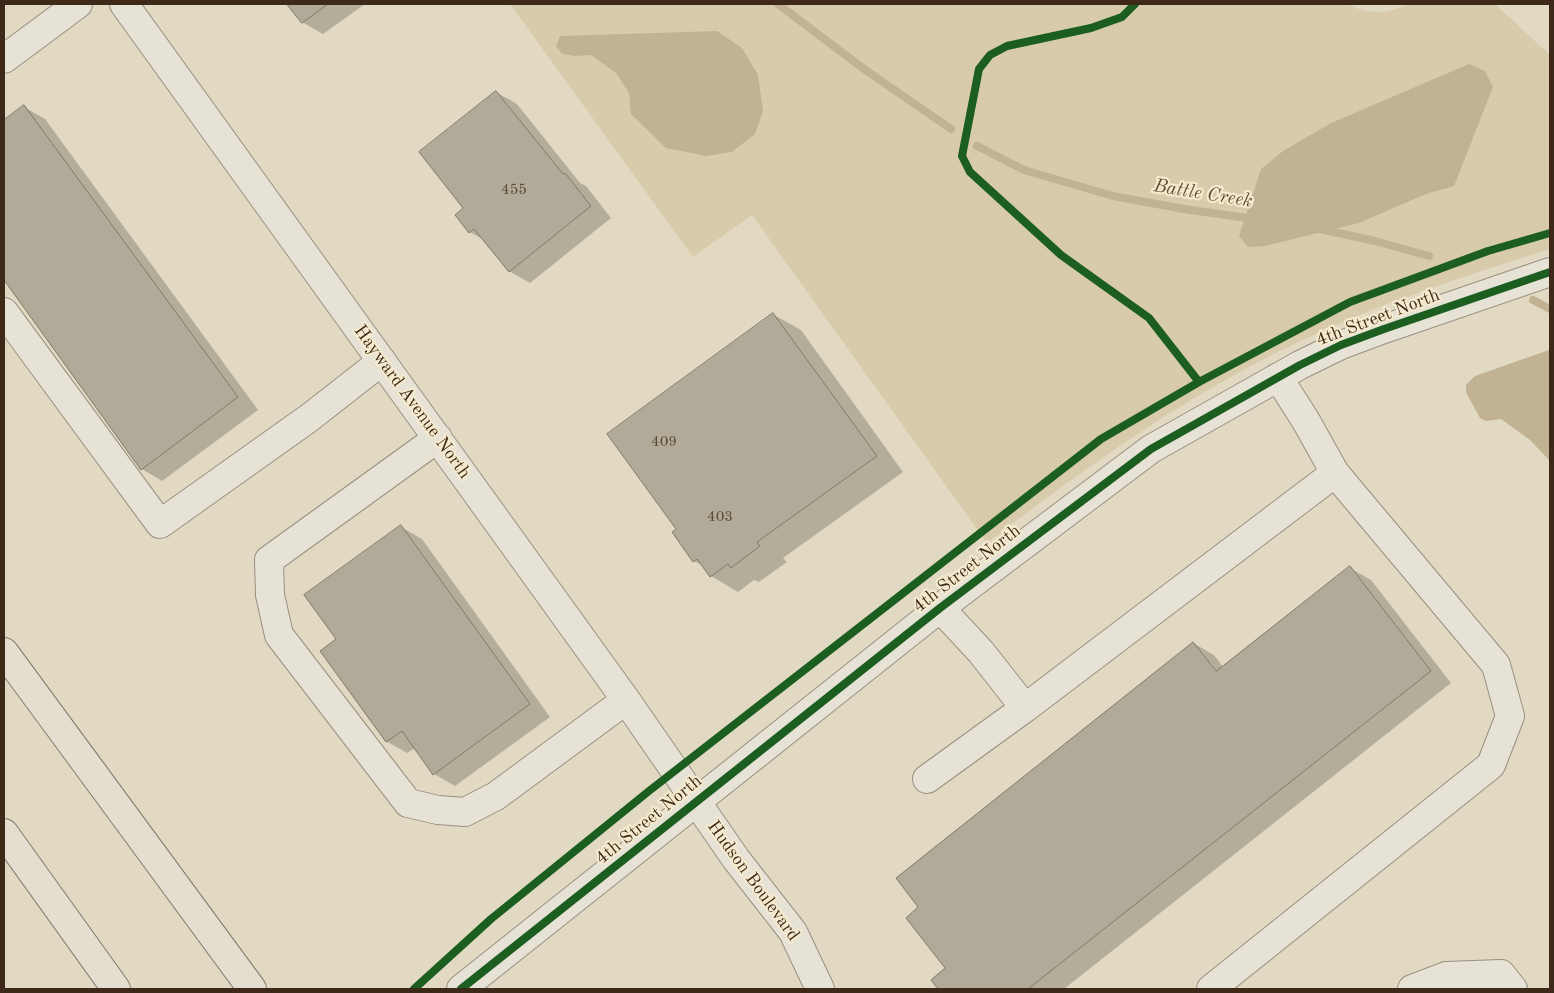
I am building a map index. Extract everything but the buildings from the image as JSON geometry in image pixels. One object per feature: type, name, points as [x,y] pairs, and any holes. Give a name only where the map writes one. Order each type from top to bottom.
[{"type":"highway","points":[[4,652],[252,989]]},
{"type":"highway","points":[[4,833],[116,989]]},
{"type":"street","points":[[4,59],[78,4]]},
{"type":"street","name":"Hayward Avenue North","points":[[124,4],[626,700],[696,802]]},
{"type":"street","name":"4th Street North","points":[[461,989],[940,608],[1151,449],[1278,377],[1341,345],[1550,272]]},
{"type":"street","points":[[4,312],[160,524],[309,418],[382,361]]},
{"type":"street","points":[[1211,989],[1492,765],[1510,716],[1496,665],[1335,473],[1306,421],[1278,377]]},
{"type":"street","points":[[438,438],[269,560],[270,595],[279,635],[408,803],[438,810],[464,812],[496,796],[626,700]]},
{"type":"street","points":[[927,779],[1025,708],[1335,473]]},
{"type":"street","points":[[940,608],[981,652],[1025,708]]},
{"type":"street","name":"Hudson Boulevard","points":[[696,802],[736,860],[793,932],[820,989]]},
{"type":"street","points":[[1412,989],[1446,976],[1501,974],[1513,989]]},
{"type":"shaded area","points":[[510,4],[1347,4],[1362,10],[1377,12],[1400,8],[1407,4],[1495,4],[1550,55],[1550,249],[1384,305],[1320,332],[1247,368],[1170,413],[1132,438],[1059,489],[987,543],[752,215],[693,257]]},
{"type":"shaded area","points":[[717,31],[742,48],[758,75],[763,111],[755,134],[732,152],[706,156],[666,148],[631,114],[629,93],[616,73],[591,55],[575,56],[562,54],[556,46],[560,36]]},
{"type":"shaded area","points":[[1469,64],[1485,71],[1493,87],[1454,186],[1426,194],[1359,223],[1265,246],[1248,247],[1239,236],[1261,169],[1283,151],[1331,123]]},
{"type":"shaded area","points":[[1549,350],[1550,461],[1530,440],[1501,419],[1486,421],[1480,418],[1466,392],[1466,385],[1475,376]]},
{"type":"waterway","name":"Battle Creek","points":[[778,4],[864,69],[951,129]]},
{"type":"waterway","name":"Battle Creek","points":[[977,146],[1024,170],[1113,196],[1254,219]]},
{"type":"waterway","name":"Battle Creek","points":[[1320,229],[1375,241],[1429,256]]},
{"type":"waterway","name":"Battle Creek","points":[[1533,300],[1550,309]]},
{"type":"cycle path","points":[[1135,4],[1122,17],[1091,28],[1007,46],[990,55],[979,69],[962,156],[970,172],[1061,255],[1149,318],[1199,382]]},
{"type":"cycle path","points":[[414,989],[491,919],[649,791],[1101,439],[1199,382],[1350,302],[1488,251],[1550,233]]},
{"type":"cycle path","points":[[461,989],[940,608],[1151,449],[1300,365],[1341,345],[1550,272]]}]
